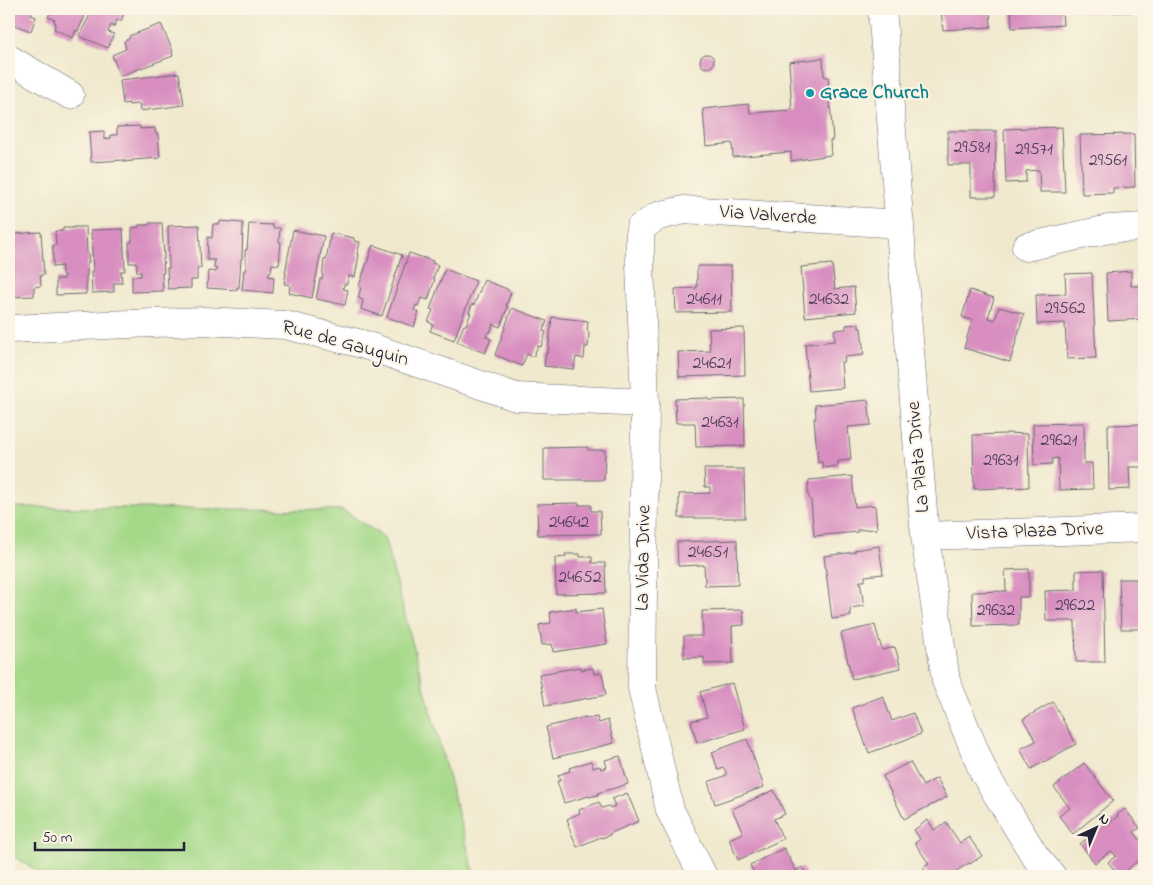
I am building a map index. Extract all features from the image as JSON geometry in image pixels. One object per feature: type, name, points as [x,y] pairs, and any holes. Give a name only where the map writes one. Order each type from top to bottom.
[{"type":"street","name":"La Plata Drive","points":[[882,9],[925,536],[946,681],[984,773],[1035,856],[1052,876]]},
{"type":"street","points":[[9,59],[70,95]]},
{"type":"street","name":"Via Valverde","points":[[640,228],[658,216],[684,210],[900,224]]},
{"type":"street","points":[[1026,248],[1109,228],[1144,227]]},
{"type":"street","name":"La Vida Drive","points":[[640,228],[645,403],[642,688],[670,810],[703,876]]},
{"type":"street","name":"Rue de Gauguin","points":[[9,329],[203,321],[285,326],[362,344],[516,397],[645,403]]},
{"type":"street","name":"Vista Plaza Drive","points":[[925,536],[1144,528]]},
{"type":"green space","points":[[9,507],[343,510],[384,537],[475,876],[45,876],[9,853]]},
{"type":"building","points":[[9,9],[33,9],[31,15],[36,17],[31,31],[9,23]]},
{"type":"building","points":[[52,9],[88,9],[73,38],[54,29],[55,20],[48,17]]},
{"type":"building","points":[[93,9],[126,9],[121,21],[117,20],[114,27],[111,25],[108,32],[114,34],[108,48],[79,36]]},
{"type":"building","points":[[941,9],[990,9],[991,27],[943,30]]},
{"type":"building","points":[[1011,9],[1062,9],[1063,25],[1012,28]]},
{"type":"building","points":[[1084,9],[1132,9],[1132,12],[1084,13]]},
{"type":"building","points":[[161,24],[173,51],[173,56],[120,76],[112,55],[126,49],[124,41],[130,38],[129,36]]},
{"type":"building","points":[[704,54],[710,54],[714,61],[710,68],[704,68],[700,64],[700,58]]},
{"type":"building","name":"Grace Church","points":[[823,58],[824,76],[828,77],[833,140],[830,140],[831,155],[791,161],[791,152],[733,157],[732,143],[706,146],[703,109],[749,104],[750,113],[792,110],[789,62]]},
{"type":"building","points":[[179,73],[184,105],[140,111],[139,104],[123,104],[120,80]]},
{"type":"building","points":[[140,126],[140,129],[155,128],[156,134],[158,134],[160,158],[124,162],[124,160],[91,162],[89,132],[104,131],[104,139],[111,138],[111,135],[117,135],[117,127]]},
{"type":"building","points":[[1062,127],[1065,192],[1040,192],[1039,170],[1026,171],[1026,182],[1006,183],[1004,129]]},
{"type":"building","points":[[948,131],[996,131],[995,197],[971,197],[971,165],[948,165]]},
{"type":"building","points":[[1134,134],[1135,187],[1113,188],[1113,193],[1082,194],[1080,135]]},
{"type":"building","points":[[220,221],[243,223],[242,259],[239,288],[237,287],[237,290],[207,288],[208,271],[216,272],[217,269],[214,268],[215,260],[207,260],[208,237],[212,238],[213,224],[220,224]]},
{"type":"building","points":[[150,223],[162,223],[163,291],[132,292],[132,276],[141,276],[141,272],[137,272],[137,263],[129,263],[129,242],[132,242],[132,228],[139,227],[139,225],[149,225]]},
{"type":"building","points":[[249,224],[273,225],[273,228],[280,228],[279,265],[272,264],[271,272],[269,272],[268,276],[274,277],[273,293],[242,290],[244,270],[246,270],[245,250],[247,250]]},
{"type":"building","points":[[199,225],[201,268],[197,268],[197,280],[191,280],[191,288],[168,289],[168,226]]},
{"type":"building","points":[[86,227],[89,263],[87,263],[86,294],[56,295],[56,279],[64,279],[64,275],[62,275],[62,266],[53,267],[53,245],[56,245],[55,231],[63,231],[63,228]]},
{"type":"building","points":[[123,229],[125,271],[121,271],[122,283],[114,283],[114,292],[92,293],[91,230]]},
{"type":"building","points":[[293,230],[324,236],[312,298],[289,293],[290,285],[284,284]]},
{"type":"building","points":[[41,232],[44,275],[40,275],[41,286],[34,287],[34,296],[12,297],[11,277],[13,277],[10,234]]},
{"type":"building","points":[[331,233],[354,238],[354,241],[360,242],[355,277],[349,276],[347,284],[344,284],[343,289],[348,290],[345,305],[316,299]]},
{"type":"building","points":[[373,245],[402,255],[382,316],[361,309],[363,300],[358,298],[361,287],[359,286]]},
{"type":"building","points":[[409,253],[433,261],[432,263],[438,265],[428,300],[421,298],[414,310],[419,312],[414,327],[387,317]]},
{"type":"building","points":[[832,264],[835,289],[854,287],[856,312],[805,317],[801,267]]},
{"type":"building","points":[[1139,264],[1144,264],[1144,319],[1108,321],[1106,273],[1131,271],[1131,286],[1140,286]]},
{"type":"building","points":[[697,266],[731,266],[732,312],[676,313],[675,289],[697,288]]},
{"type":"building","points":[[445,269],[476,281],[454,340],[430,331],[433,324],[428,322],[433,310],[430,309]]},
{"type":"building","points":[[1092,273],[1096,358],[1067,359],[1065,323],[1037,324],[1036,295],[1066,294],[1065,274]]},
{"type":"building","points":[[484,280],[511,292],[500,327],[493,324],[490,333],[488,332],[486,337],[491,339],[485,353],[457,342]]},
{"type":"building","points":[[970,290],[994,298],[988,318],[995,320],[999,307],[1024,314],[1010,362],[964,348],[972,320],[962,317]]},
{"type":"building","points":[[512,308],[547,321],[543,331],[546,332],[541,347],[538,346],[533,357],[527,354],[522,366],[495,355]]},
{"type":"building","points":[[552,317],[588,321],[588,347],[585,347],[584,359],[576,357],[574,369],[544,366],[546,353],[548,353]]},
{"type":"building","points":[[859,324],[864,355],[844,357],[845,362],[841,362],[843,388],[809,391],[805,344],[835,341],[834,330],[846,329],[846,325]]},
{"type":"building","points":[[744,328],[745,375],[679,377],[678,352],[710,351],[709,329]]},
{"type":"building","points":[[708,398],[708,400],[744,399],[745,446],[696,447],[695,423],[676,423],[675,399]]},
{"type":"building","points":[[868,400],[871,425],[848,427],[851,460],[838,461],[838,466],[823,468],[822,462],[818,463],[814,418],[816,418],[815,405]]},
{"type":"building","points":[[1084,423],[1084,463],[1092,463],[1093,489],[1059,490],[1058,458],[1052,459],[1052,464],[1034,465],[1033,424]]},
{"type":"building","points":[[1144,424],[1144,467],[1129,467],[1130,489],[1109,490],[1108,425]]},
{"type":"building","points":[[1028,434],[1029,487],[974,489],[973,435]]},
{"type":"building","points":[[588,447],[588,450],[605,450],[604,480],[544,480],[544,448]]},
{"type":"building","points":[[704,469],[744,469],[745,518],[679,518],[679,494],[710,493],[710,487],[705,487]]},
{"type":"building","points":[[852,476],[855,507],[875,505],[877,529],[814,536],[811,501],[808,495],[809,480]]},
{"type":"building","points":[[579,503],[579,505],[591,505],[591,511],[600,511],[601,534],[538,535],[537,504]]},
{"type":"building","points":[[737,540],[738,585],[705,586],[704,565],[678,566],[677,542]]},
{"type":"building","points":[[879,546],[883,574],[865,576],[865,581],[860,581],[864,606],[850,608],[851,616],[832,619],[824,556],[855,552],[855,550]]},
{"type":"building","points":[[565,554],[580,554],[580,557],[592,557],[592,563],[605,563],[606,593],[556,594],[555,558],[566,557]]},
{"type":"building","points":[[1029,569],[1029,597],[1019,597],[1019,625],[973,626],[972,592],[1006,591],[1005,570]]},
{"type":"building","points":[[1103,570],[1105,662],[1076,662],[1075,621],[1046,621],[1045,591],[1076,590],[1076,571]]},
{"type":"building","points":[[1119,579],[1144,579],[1144,629],[1121,629]]},
{"type":"building","points":[[576,608],[576,612],[602,609],[607,644],[553,652],[552,644],[542,645],[539,625],[551,623],[550,612]]},
{"type":"building","points":[[743,610],[744,625],[732,626],[733,663],[704,664],[704,657],[684,658],[684,636],[703,636],[702,611]]},
{"type":"building","points":[[875,625],[882,650],[895,647],[901,668],[852,679],[841,633]]},
{"type":"building","points":[[581,667],[581,670],[593,668],[594,674],[602,673],[606,695],[545,706],[539,674]]},
{"type":"building","points":[[732,683],[745,729],[697,743],[691,721],[707,717],[700,692]]},
{"type":"building","points":[[883,696],[892,721],[913,713],[921,734],[869,753],[852,708]]},
{"type":"building","points":[[1053,702],[1076,744],[1031,769],[1020,749],[1036,741],[1023,719]]},
{"type":"building","points":[[586,717],[586,719],[597,717],[599,723],[608,720],[614,743],[553,758],[546,727]]},
{"type":"building","points":[[747,739],[764,787],[715,804],[708,782],[727,775],[724,768],[718,770],[712,752]]},
{"type":"building","points":[[620,756],[628,784],[598,793],[598,795],[564,803],[557,781],[560,781],[558,775],[570,771],[569,768],[591,761],[593,768],[600,766],[601,769],[607,767],[605,760]]},
{"type":"building","points":[[910,762],[923,786],[937,778],[947,797],[904,819],[883,776]]},
{"type":"building","points":[[1084,763],[1113,801],[1073,834],[1059,816],[1070,808],[1054,787]]},
{"type":"building","points":[[774,790],[785,814],[774,819],[783,839],[738,860],[729,839],[743,833],[732,809]]},
{"type":"building","points":[[627,793],[639,821],[610,835],[577,847],[567,819],[580,813],[579,810],[599,802],[602,808],[615,806],[612,799]]},
{"type":"building","points":[[1125,809],[1140,828],[1134,832],[1144,845],[1144,856],[1119,876],[1108,862],[1116,856],[1111,851],[1095,863],[1080,844]]},
{"type":"building","points":[[928,820],[934,830],[946,822],[960,843],[969,837],[982,856],[949,876],[929,876],[923,868],[929,864],[915,843],[920,839],[914,830]]},
{"type":"building","points":[[784,848],[796,871],[802,867],[807,876],[756,876],[750,865]]},
{"type":"place","name":"Grace Church","points":[[810,93]]}]
